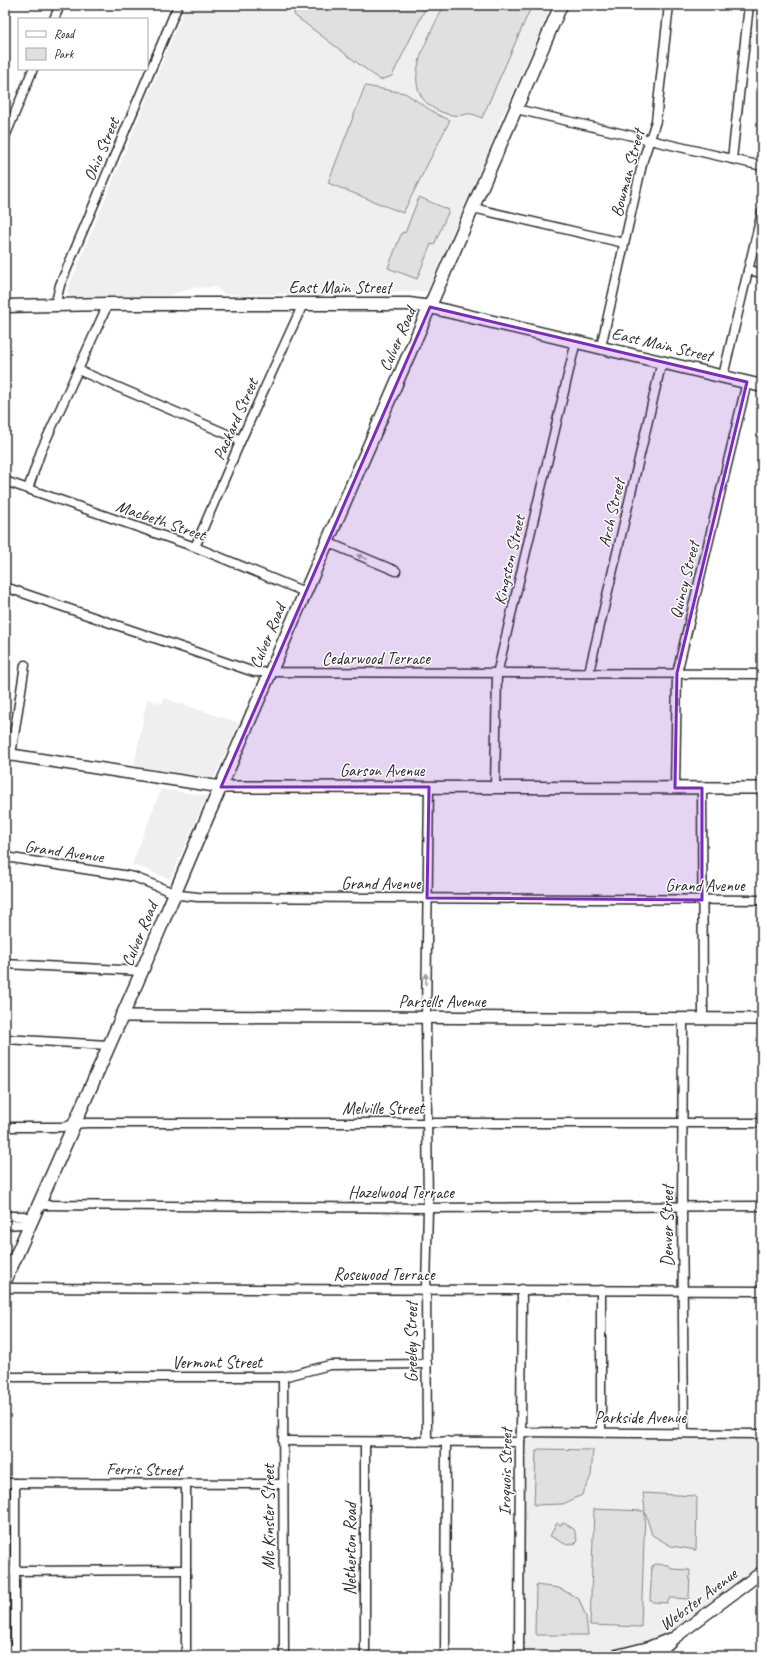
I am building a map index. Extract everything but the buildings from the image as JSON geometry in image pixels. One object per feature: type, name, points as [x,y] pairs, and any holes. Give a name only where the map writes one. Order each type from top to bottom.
[{"type":"main road","name":"Culver Road","points":[[5,1281],[142,971],[174,894],[561,5]]},
{"type":"main road","name":"East Main Street","points":[[5,306],[108,304],[408,304],[430,307],[762,386]]},
{"type":"street","points":[[54,18],[60,5]]},
{"type":"street","name":"Ohio Street","points":[[55,306],[60,285],[178,5]]},
{"type":"street","name":"Bowman Street","points":[[601,347],[643,160],[656,121],[669,5]]},
{"type":"street","points":[[732,159],[749,5]]},
{"type":"street","points":[[5,137],[33,70]]},
{"type":"street","points":[[516,109],[762,166]]},
{"type":"street","points":[[473,208],[624,243]]},
{"type":"street","points":[[723,376],[762,212]]},
{"type":"street","points":[[748,270],[762,273]]},
{"type":"street","points":[[28,489],[41,452],[108,304]]},
{"type":"street","name":"Packard Street","points":[[195,547],[241,440],[303,304]]},
{"type":"street","name":"Kingston Street","points":[[495,788],[497,674],[576,341]]},
{"type":"street","name":"Arch Street","points":[[589,672],[662,361]]},
{"type":"street","points":[[78,370],[241,440]]},
{"type":"street","name":"Quincy Street","points":[[675,788],[677,673],[748,382]]},
{"type":"street","name":"Macbeth Street","points":[[5,481],[195,547],[305,592]]},
{"type":"street","points":[[327,542],[396,571]]},
{"type":"street","name":"Cedarwood Terrace","points":[[5,586],[246,670],[270,673],[497,674],[589,672],[762,674]]},
{"type":"street","points":[[8,754],[25,665]]},
{"type":"street","name":"Garson Avenue","points":[[8,754],[221,787],[762,788]]},
{"type":"street","name":"Greeley Street","points":[[427,1441],[426,1289],[428,1208],[426,1018],[429,787]]},
{"type":"street","points":[[702,788],[703,1019]]},
{"type":"street","name":"Grand Avenue","points":[[5,857],[123,874],[134,877],[174,894],[198,898],[762,900]]},
{"type":"street","points":[[5,964],[142,971]]},
{"type":"street","name":"Parsells Avenue","points":[[121,1016],[762,1019]]},
{"type":"street","name":"Denver Street","points":[[683,1019],[682,1207],[684,1432]]},
{"type":"street","points":[[5,1039],[108,1045]]},
{"type":"street","name":"Melville Street","points":[[5,1127],[63,1127],[74,1124],[762,1123]]},
{"type":"street","name":"Hazelwood Terrace","points":[[39,1205],[428,1208],[762,1206]]},
{"type":"street","points":[[5,1216],[24,1216],[32,1221]]},
{"type":"street","points":[[5,1225],[24,1224],[32,1221]]},
{"type":"street","name":"Rosewood Terrace","points":[[5,1288],[762,1291]]},
{"type":"street","name":"Iroquois Street","points":[[519,1656],[522,1289]]},
{"type":"street","points":[[601,1290],[601,1432]]},
{"type":"street","name":"Vermont Street","points":[[5,1377],[283,1378],[330,1365],[427,1364]]},
{"type":"street","name":"Mc Kinster Street","points":[[283,1378],[284,1656]]},
{"type":"street","name":"Parkside Avenue","points":[[521,1432],[684,1432],[759,1434]]},
{"type":"street","points":[[283,1441],[520,1442]]},
{"type":"street","points":[[445,1656],[446,1441]]},
{"type":"street","name":"Netherton Road","points":[[365,1442],[365,1656]]},
{"type":"street","name":"Ferris Street","points":[[5,1483],[186,1485],[283,1484]]},
{"type":"street","points":[[15,1483],[15,1656]]},
{"type":"street","points":[[186,1485],[186,1656]]},
{"type":"street","points":[[5,1571],[186,1570]]},
{"type":"street","name":"Webster Avenue","points":[[658,1656],[663,1648],[674,1638],[762,1572]]},
{"type":"street","points":[[615,1656],[647,1648],[674,1638]]},
{"type":"highlighted area","points":[[430,307],[747,382],[677,673],[675,788],[702,788],[702,900],[427,898],[429,787],[221,787]]},
{"type":"shaded area","points":[[186,5],[552,5],[508,105],[498,124],[500,125],[426,291],[240,295],[223,294],[216,287],[192,288],[169,295],[71,297],[68,294],[67,291]]},
{"type":"shaded area","points":[[164,698],[239,723],[214,778],[134,766],[147,699],[162,704]]},
{"type":"shaded area","points":[[161,789],[207,796],[170,879],[132,864]]},
{"type":"shaded area","points":[[762,1432],[762,1565],[680,1627],[663,1638],[616,1653],[529,1654],[525,1652],[525,1438],[529,1436]]},
{"type":"green space","points":[[296,5],[427,5],[392,76],[380,80],[294,15]]},
{"type":"green space","points":[[444,5],[532,5],[482,118],[474,114],[455,115],[444,113],[428,104],[420,93],[417,79],[418,64],[430,33]]},
{"type":"green space","points":[[365,86],[405,93],[438,115],[450,120],[403,213],[328,183]]},
{"type":"green space","points":[[419,197],[449,210],[434,245],[431,244],[417,279],[388,268],[402,232],[405,233]]},
{"type":"green space","points":[[539,1449],[593,1450],[591,1476],[582,1495],[563,1504],[534,1505],[536,1451]]},
{"type":"green space","points":[[643,1493],[695,1496],[697,1498],[696,1550],[671,1546],[652,1535],[645,1512],[641,1627],[590,1625],[594,1509],[645,1511]]},
{"type":"green space","points":[[557,1523],[560,1525],[564,1523],[574,1529],[577,1540],[576,1543],[567,1545],[550,1536]]},
{"type":"green space","points":[[654,1564],[669,1565],[671,1569],[690,1570],[689,1599],[670,1598],[667,1603],[653,1602],[650,1600],[652,1566]]},
{"type":"green space","points":[[536,1585],[559,1588],[579,1599],[586,1617],[588,1635],[537,1635],[535,1632]]}]
